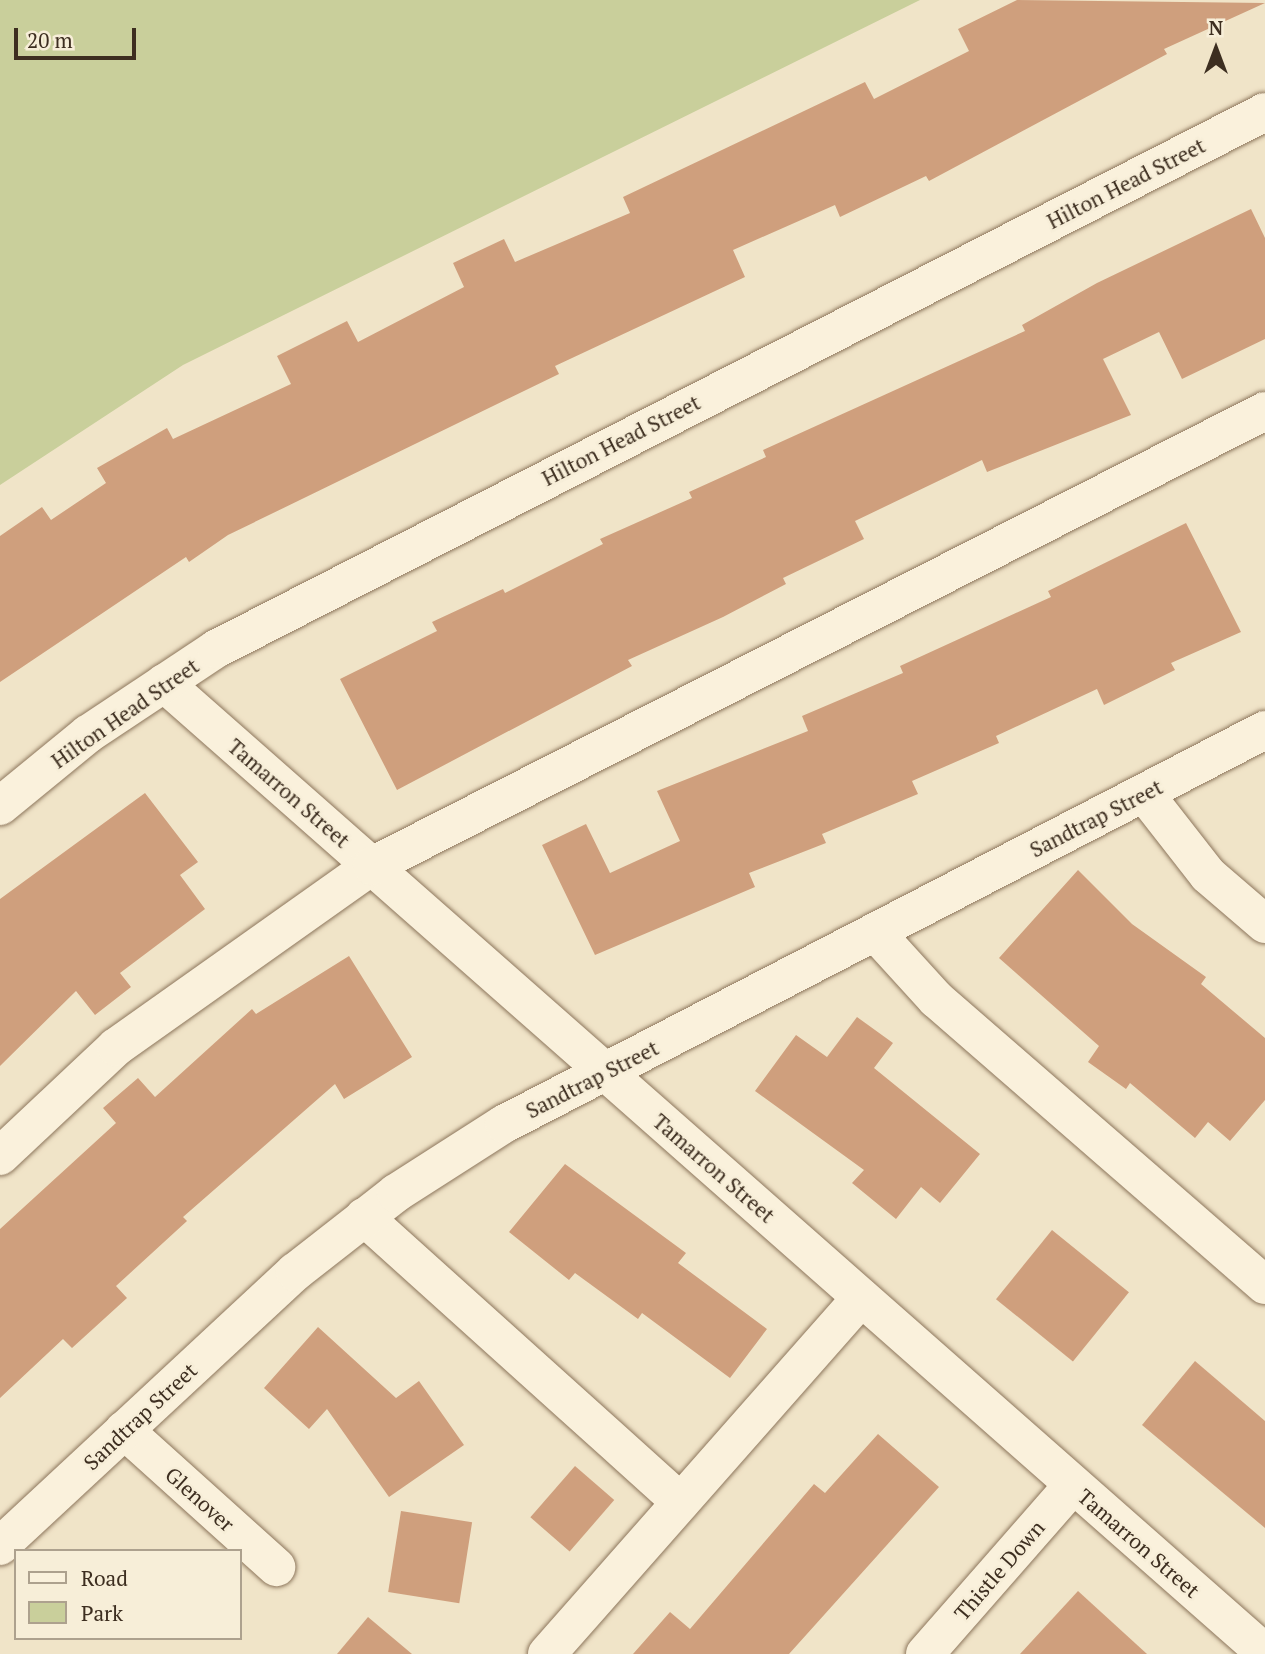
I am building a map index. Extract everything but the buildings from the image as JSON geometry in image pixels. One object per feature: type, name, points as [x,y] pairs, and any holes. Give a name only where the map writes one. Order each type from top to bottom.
[{"type":"street","name":"Hilton Head Street","points":[[0,806],[164,683],[346,580],[1265,112]]},
{"type":"street","points":[[0,1156],[116,1047],[372,866],[1265,411]]},
{"type":"street","name":"Tamarron Street","points":[[164,683],[1263,1651]]},
{"type":"street","name":"Sandtrap Street","points":[[0,1546],[295,1272],[364,1217],[505,1124],[1265,730]]},
{"type":"street","points":[[1144,793],[1208,875],[1265,924]]},
{"type":"street","points":[[876,932],[936,999],[1265,1285]]},
{"type":"street","points":[[364,1217],[680,1502]]},
{"type":"street","points":[[547,1654],[861,1298]]},
{"type":"street","name":"Glenover","points":[[124,1430],[275,1567]]},
{"type":"street","name":"Thistle Down","points":[[925,1654],[1073,1485]]},
{"type":"green space","points":[[0,0],[920,0],[183,365],[0,485]]}]
